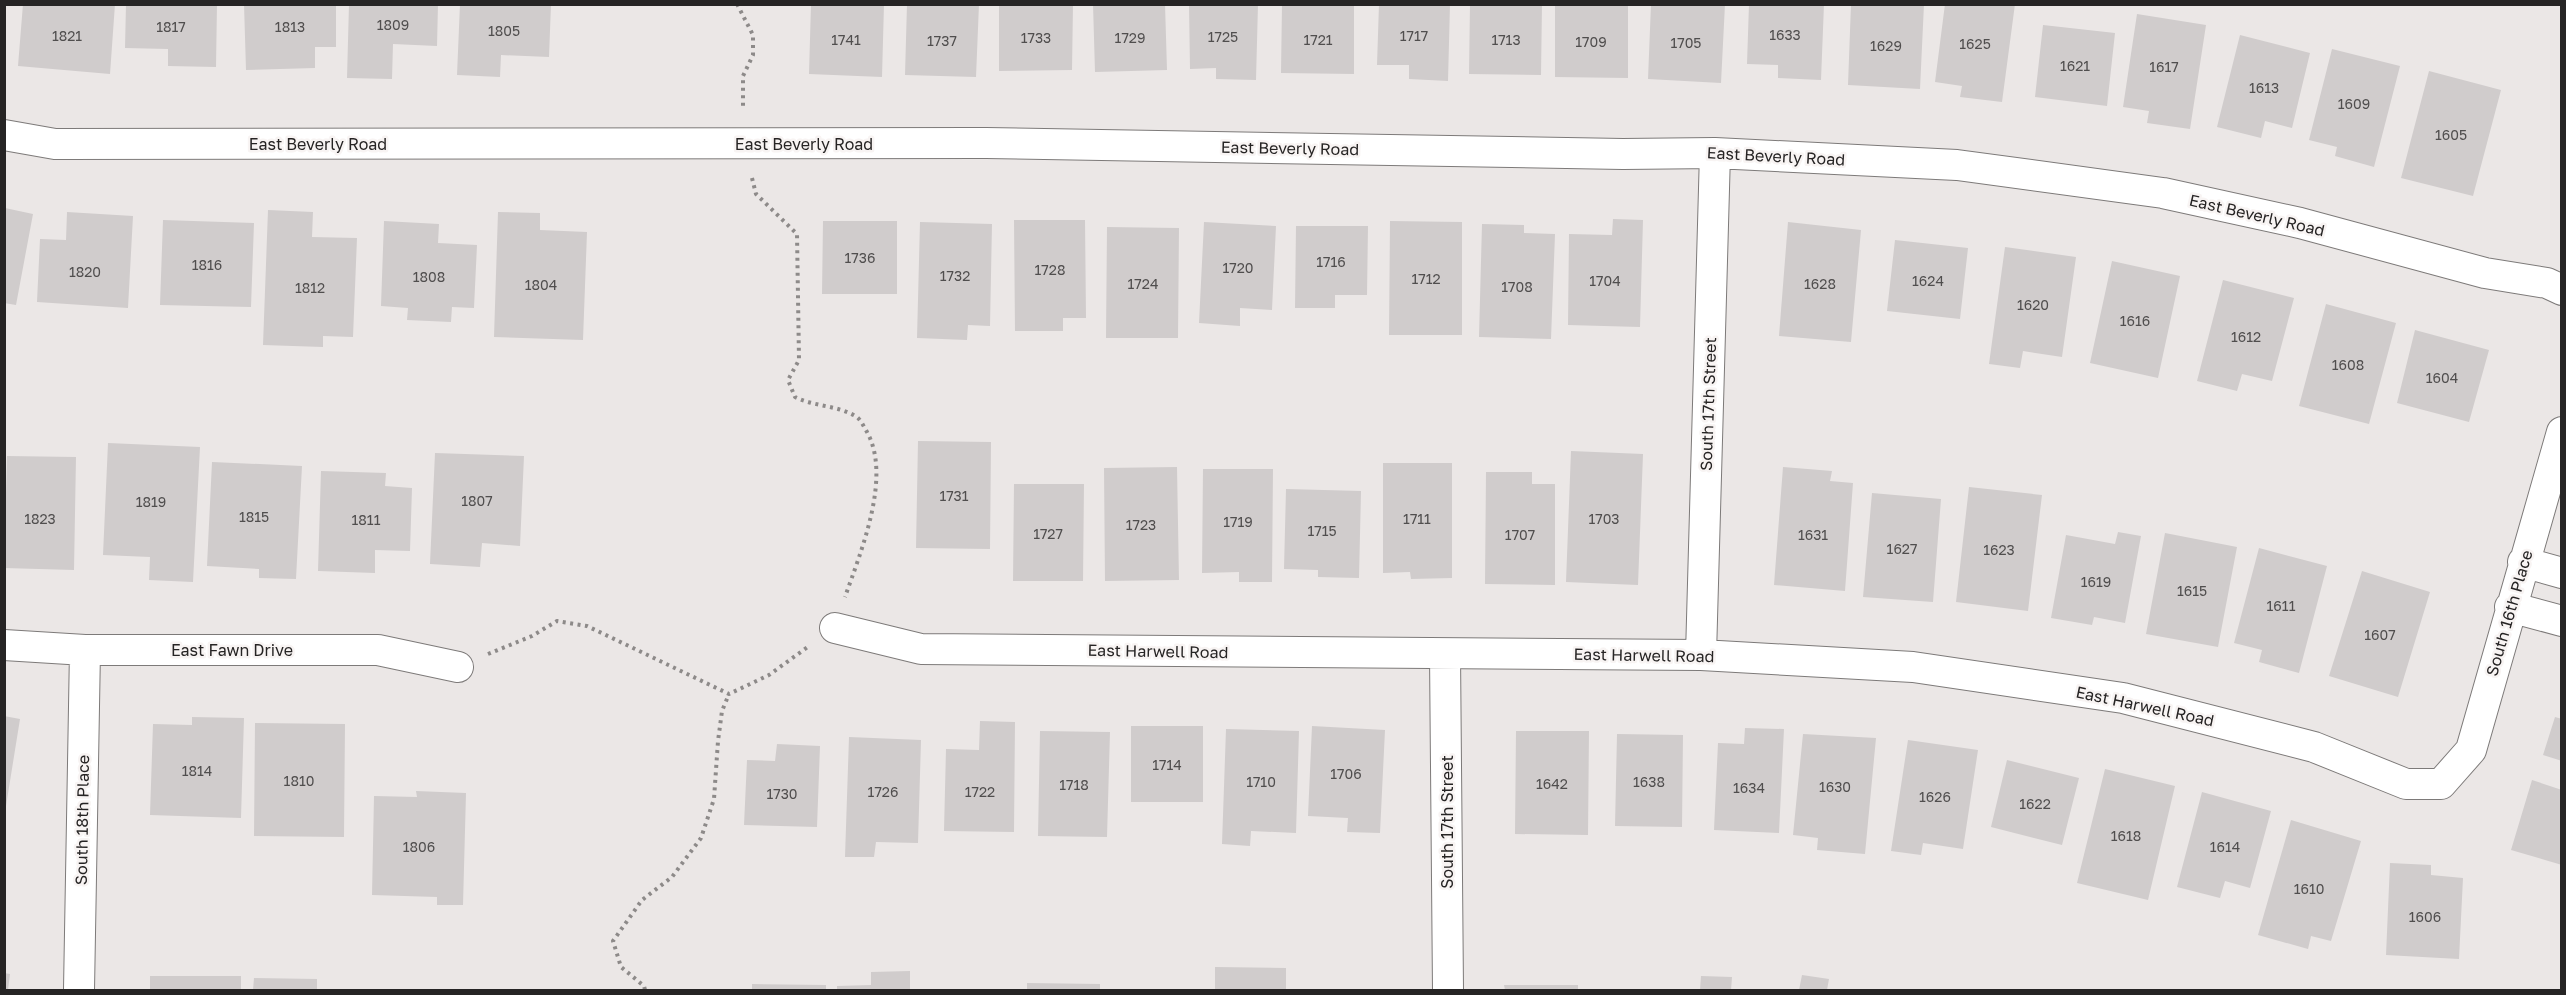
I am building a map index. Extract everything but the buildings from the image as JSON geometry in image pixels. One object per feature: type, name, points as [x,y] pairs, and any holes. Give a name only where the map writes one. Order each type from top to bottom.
[{"type":"street","name":"East Beverly Road","points":[[4,135],[55,144],[986,143],[1715,153],[1956,165],[2163,193],[2300,223],[2485,273],[2547,283],[2562,290]]},
{"type":"street","name":"South 17th Street","points":[[1701,655],[1715,153]]},
{"type":"street","name":"South 16th Place","points":[[2441,784],[2471,750],[2510,607],[2562,432]]},
{"type":"street","points":[[2523,562],[2562,573]]},
{"type":"street","points":[[2510,607],[2562,621]]},
{"type":"street","name":"East Harwell Road","points":[[835,628],[921,649],[1701,655],[1913,667],[2123,698],[2314,747],[2406,784],[2441,784]]},
{"type":"street","name":"East Fawn Drive","points":[[4,645],[85,650],[378,650],[458,667]]},
{"type":"street","name":"South 18th Place","points":[[79,990],[85,650]]},
{"type":"street","name":"South 17th Street","points":[[1445,654],[1448,990]]},
{"type":"path","points":[[645,990],[644,986],[621,968],[613,941],[642,900],[672,877],[701,837],[714,799],[722,711],[729,694],[769,675],[835,628],[860,555],[878,482],[874,444],[859,418],[839,409],[812,405],[795,397],[788,380],[798,360],[797,234],[756,194],[743,144],[743,76],[753,55],[753,35],[737,4]]},
{"type":"path","points":[[458,667],[532,636],[557,621],[587,626],[729,694]]}]
